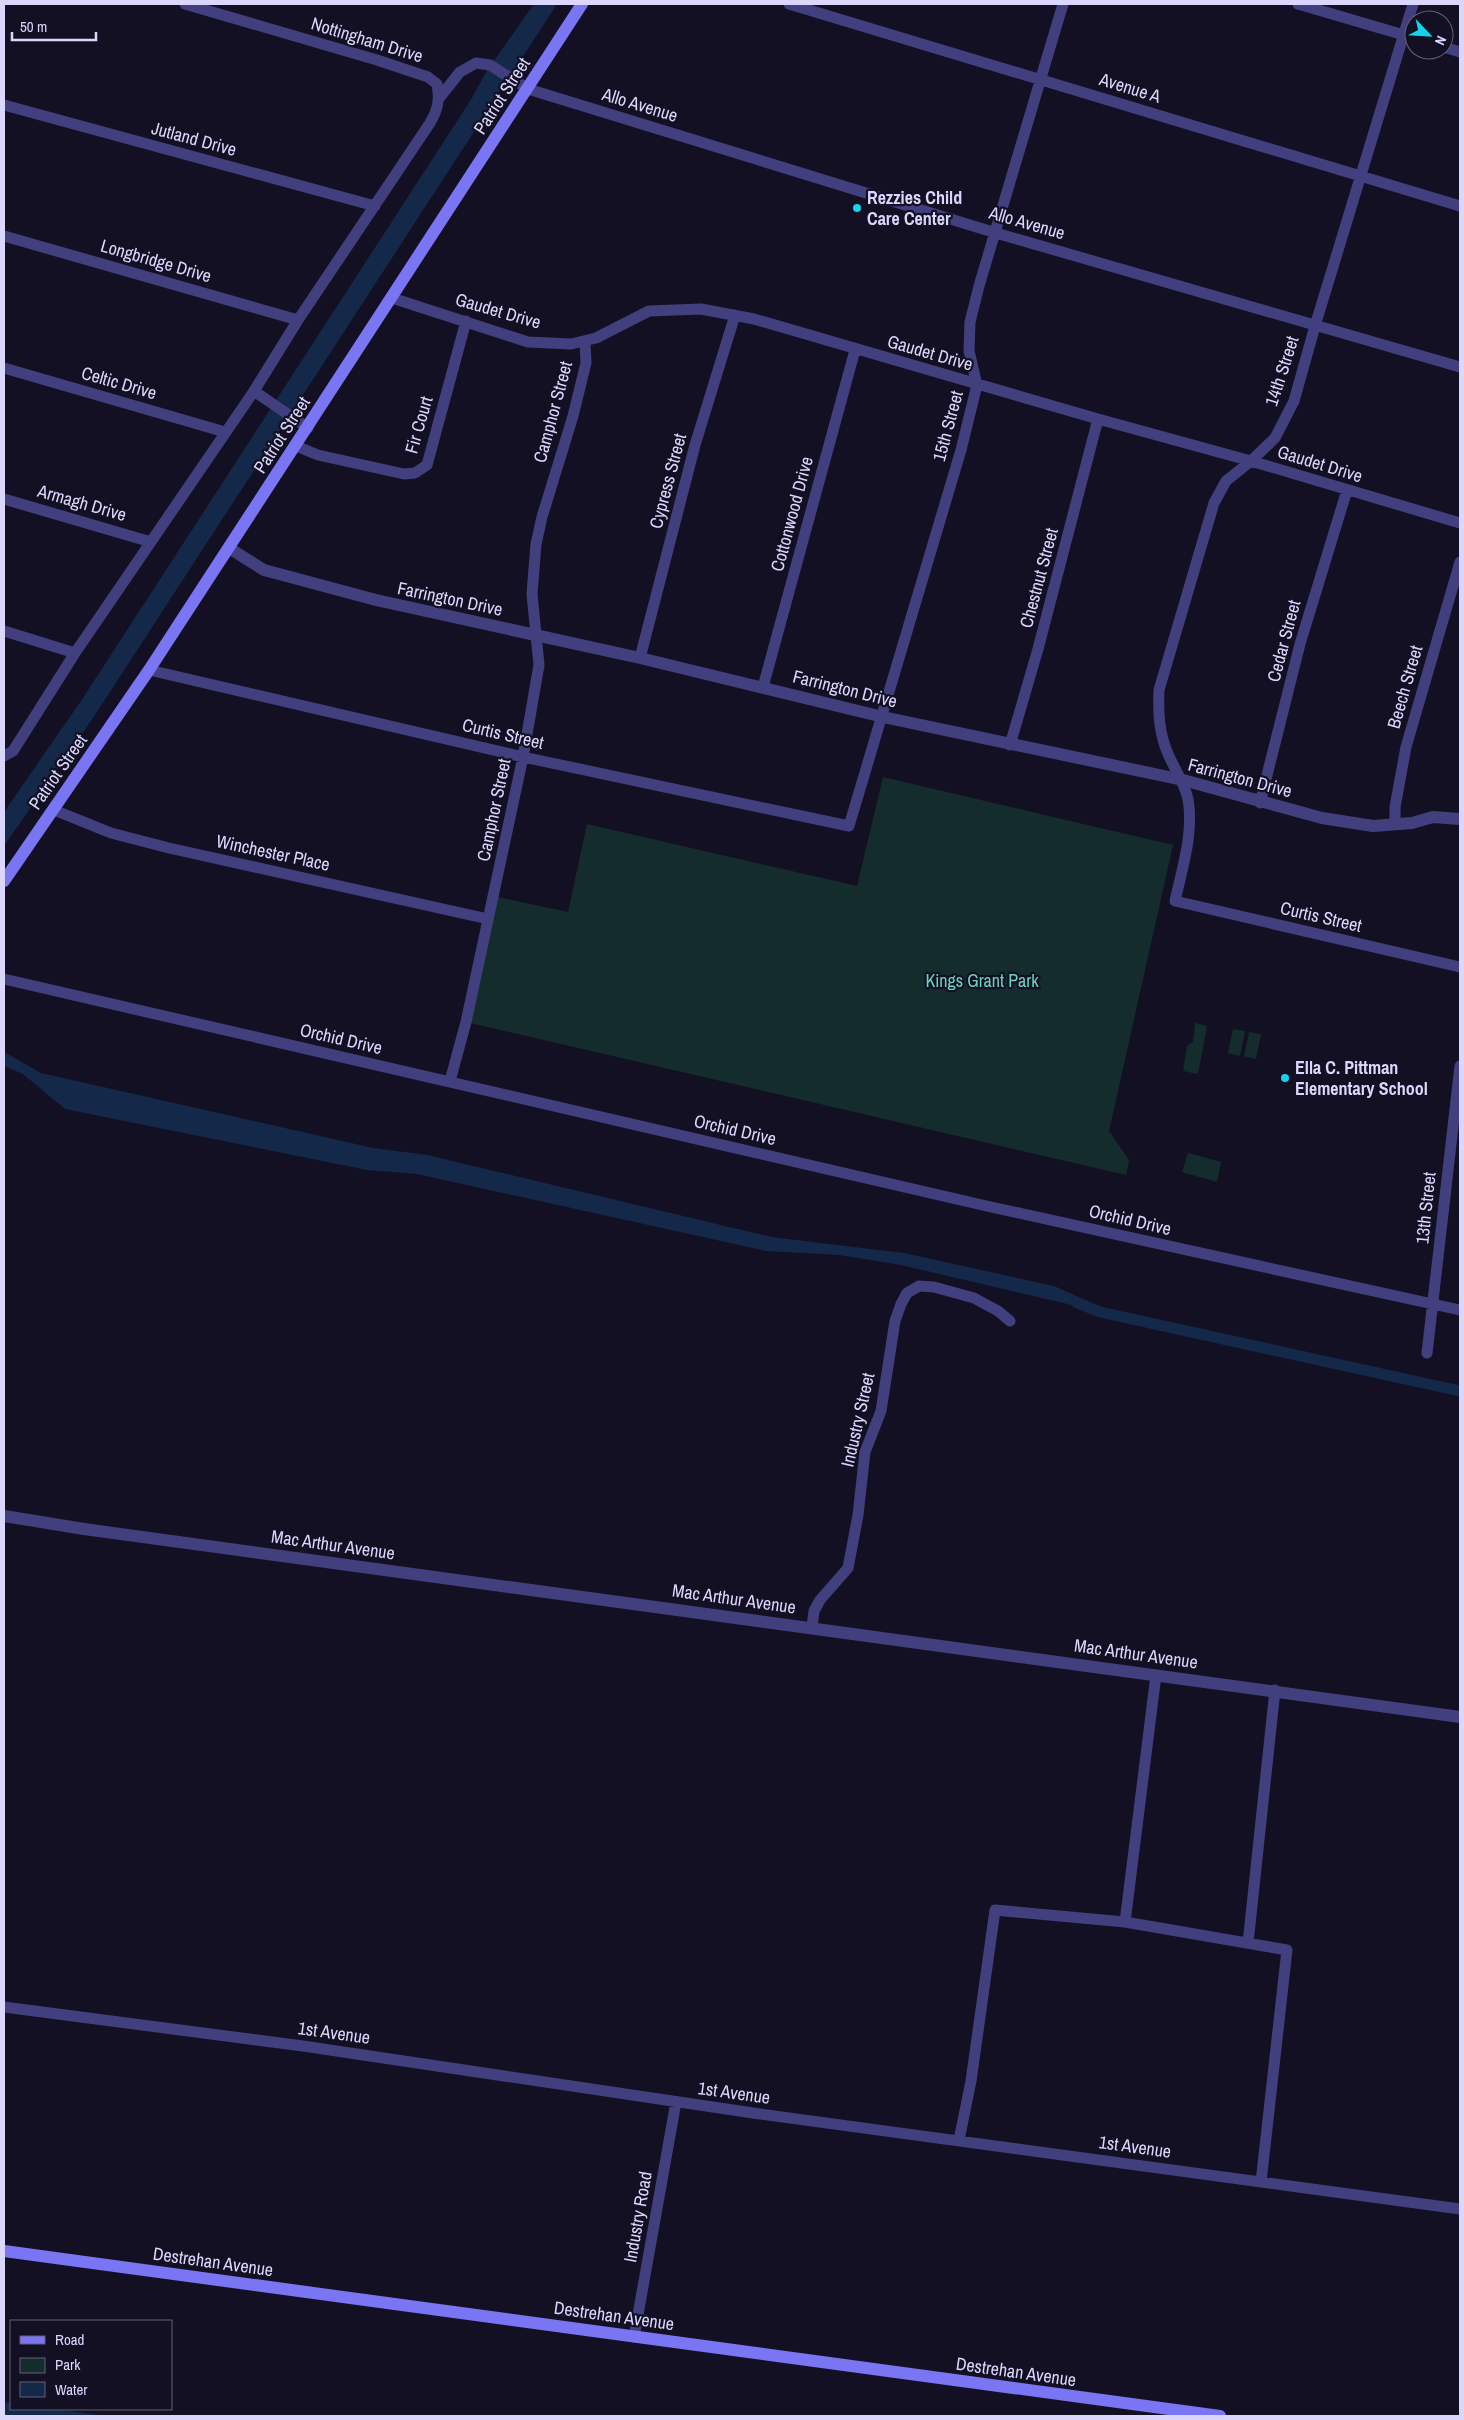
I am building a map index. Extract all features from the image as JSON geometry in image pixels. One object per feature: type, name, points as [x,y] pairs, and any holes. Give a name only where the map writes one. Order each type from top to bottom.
[{"type":"main road","name":"Patriot Street","points":[[4,881],[150,670],[296,446],[304,426],[392,298],[582,4]]},
{"type":"main road","name":"Destrehan Avenue","points":[[4,2251],[1220,2416]]},
{"type":"street","name":"Nottingham Drive","points":[[185,4],[377,60],[428,77],[437,84],[440,97]]},
{"type":"street","name":"Avenue A","points":[[789,4],[1460,206]]},
{"type":"street","name":"15th Street","points":[[849,826],[961,450],[977,385],[969,351],[970,322],[978,286],[996,233],[1063,4]]},
{"type":"street","points":[[1298,4],[1404,36]]},
{"type":"street","name":"14th Street","points":[[1175,901],[1190,820],[1182,780],[1168,754],[1160,727],[1159,690],[1214,504],[1226,481],[1275,438],[1294,401],[1314,326],[1404,52]]},
{"type":"street","name":"Allo Avenue","points":[[440,97],[460,72],[476,63],[490,65],[528,89],[996,233],[1460,367]]},
{"type":"street","points":[[4,756],[13,751],[150,542],[254,392],[298,320],[430,123],[438,109],[440,97]]},
{"type":"street","name":"Jutland Drive","points":[[4,105],[375,206]]},
{"type":"street","name":"Longbridge Drive","points":[[4,236],[298,320]]},
{"type":"street","name":"Gaudet Drive","points":[[392,298],[528,342],[571,344],[596,338],[649,311],[701,309],[754,319],[855,350],[1251,461],[1460,523]]},
{"type":"street","name":"Cypress Street","points":[[640,658],[694,445],[735,315]]},
{"type":"street","name":"Fir Court","points":[[296,446],[318,455],[404,474],[415,473],[427,465],[466,321]]},
{"type":"street","name":"Camphor Street","points":[[450,1082],[466,1022],[523,757],[539,665],[532,594],[536,544],[542,517],[573,416],[586,363],[584,341]]},
{"type":"street","name":"Cottonwood Drive","points":[[763,687],[855,350]]},
{"type":"street","name":"Celtic Drive","points":[[4,368],[225,432]]},
{"type":"street","points":[[254,392],[304,426]]},
{"type":"street","name":"Chestnut Street","points":[[1010,745],[1038,649],[1098,419]]},
{"type":"street","name":"Cedar Street","points":[[1260,803],[1300,644],[1347,490]]},
{"type":"street","name":"Armagh Drive","points":[[4,499],[150,542]]},
{"type":"street","name":"Farrington Drive","points":[[228,548],[250,563],[279,575],[376,600],[640,658],[883,717],[1182,780],[1260,803],[1330,819],[1373,826],[1412,823],[1433,817],[1460,819]]},
{"type":"street","name":"Beech Street","points":[[1395,824],[1395,807],[1406,747],[1460,562]]},
{"type":"street","points":[[4,631],[75,654]]},
{"type":"street","name":"Curtis Street","points":[[150,670],[523,757],[849,826]]},
{"type":"street","name":"Winchester Place","points":[[54,810],[110,833],[169,848],[488,919]]},
{"type":"street","name":"Curtis Street","points":[[1175,901],[1460,967]]},
{"type":"street","name":"Orchid Drive","points":[[4,979],[991,1207],[1460,1310]]},
{"type":"street","name":"13th Street","points":[[1427,1353],[1460,1066]]},
{"type":"street","name":"Industry Street","points":[[812,1628],[814,1611],[820,1600],[848,1568],[858,1515],[865,1452],[881,1411],[895,1320],[900,1304],[907,1293],[919,1286],[934,1287],[974,1298],[998,1311],[1010,1321]]},
{"type":"street","name":"Mac Arthur Avenue","points":[[4,1516],[84,1529],[1275,1690],[1460,1717]]},
{"type":"street","points":[[1125,1922],[1156,1675]]},
{"type":"street","points":[[1248,1943],[1275,1690]]},
{"type":"street","points":[[959,2140],[971,2080],[996,1910],[1125,1922],[1287,1950],[1261,2182]]},
{"type":"street","name":"1st Avenue","points":[[4,2007],[303,2046],[676,2102],[1460,2209]]},
{"type":"street","name":"Industry Road","points":[[634,2337],[676,2102]]},
{"type":"green space","name":"Kings Grant Park","points":[[883,777],[1173,845],[1109,1131],[1129,1160],[1126,1175],[466,1022],[493,896],[568,912],[587,824],[857,886]]},
{"type":"green space","points":[[1195,1023],[1207,1026],[1198,1074],[1183,1071],[1187,1046],[1193,1042]]},
{"type":"green space","points":[[1233,1029],[1245,1031],[1240,1056],[1228,1053]]},
{"type":"green space","points":[[1249,1032],[1261,1034],[1256,1059],[1244,1056]]},
{"type":"green space","points":[[1188,1153],[1221,1162],[1217,1182],[1182,1172]]},
{"type":"water","points":[[534,4],[557,4],[93,718],[4,846],[4,812],[83,698],[472,98],[486,72]]},
{"type":"water","points":[[4,1052],[41,1073],[373,1148],[427,1155],[771,1237],[904,1253],[1054,1286],[1092,1303],[1089,1309],[901,1265],[839,1255],[766,1251],[417,1174],[367,1170],[65,1109],[23,1074],[4,1066]]},
{"type":"water","points":[[4,2402],[10,2403],[10,2410],[60,2410],[109,2416],[4,2416]]},
{"type":"waterway","points":[[1077,1303],[1100,1312],[1460,1391]]},
{"type":"place","name":"Rezzies Child Care Center","points":[[857,208]]},
{"type":"place","name":"Ella C. Pittman Elementary School","points":[[1285,1078]]}]
